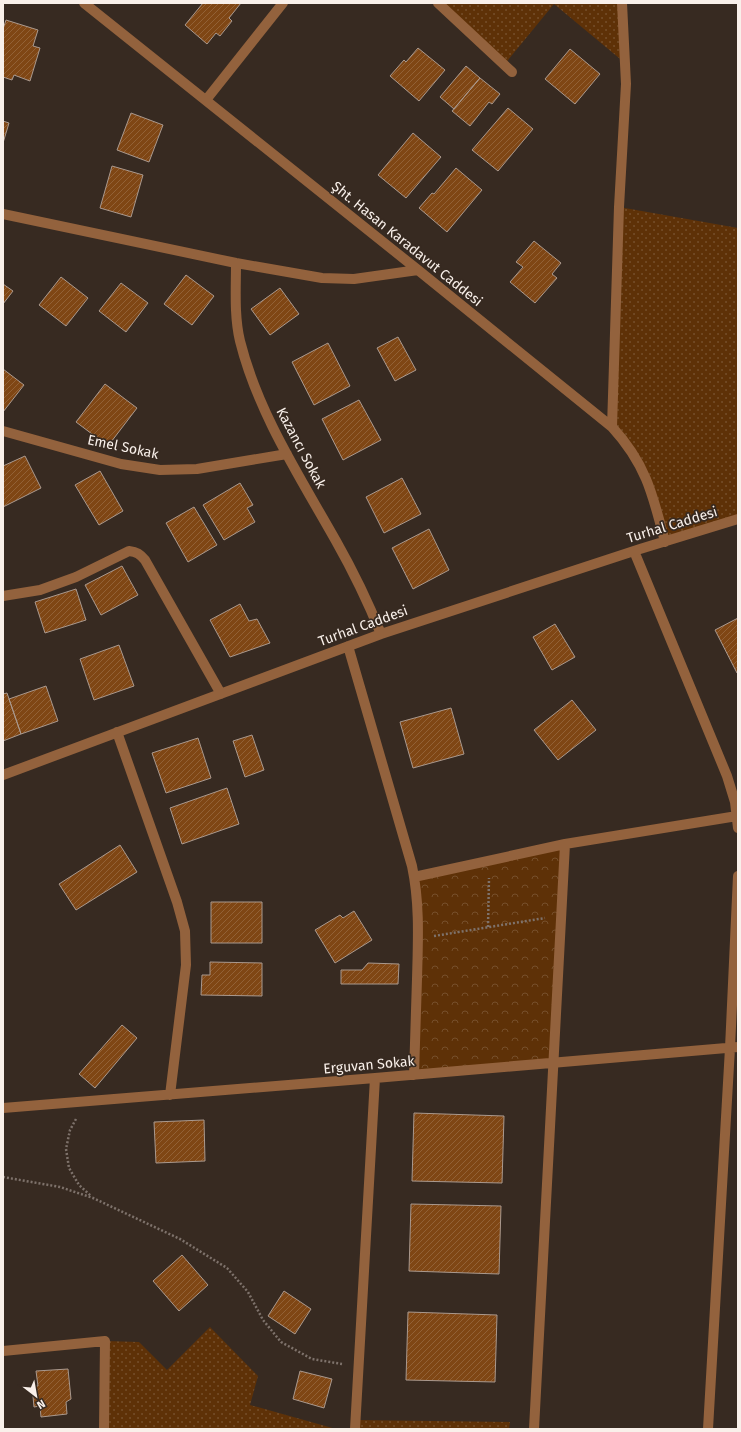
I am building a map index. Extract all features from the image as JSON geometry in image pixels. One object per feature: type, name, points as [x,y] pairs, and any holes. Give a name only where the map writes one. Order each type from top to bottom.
[{"type":"street","name":"Şht. Hasan Karadavut Caddesi","points":[[84,3],[612,427],[632,451],[641,466],[653,496],[665,542]]},
{"type":"street","points":[[206,100],[283,3]]},
{"type":"street","points":[[438,3],[512,72]]},
{"type":"street","points":[[612,427],[619,207],[626,84],[622,3]]},
{"type":"street","points":[[3,214],[236,263],[322,278],[354,279],[418,270]]},
{"type":"street","name":"Kazancı Sokak","points":[[236,263],[236,320],[240,341],[258,394],[287,454],[337,542],[366,598],[382,634]]},
{"type":"street","name":"Emel Sokak","points":[[3,431],[121,464],[160,470],[197,469],[287,454]]},
{"type":"street","name":"Turhal Caddesi","points":[[3,775],[382,634],[634,551],[738,519]]},
{"type":"street","points":[[3,596],[40,590],[76,578],[129,551],[136,552],[145,560],[221,694]]},
{"type":"street","points":[[634,551],[727,776],[735,802],[738,828]]},
{"type":"street","points":[[348,646],[414,877],[418,910],[414,1075]]},
{"type":"street","points":[[117,732],[177,902],[185,931],[186,965],[170,1095]]},
{"type":"street","points":[[414,877],[565,844],[737,816]]},
{"type":"street","points":[[534,1429],[565,844]]},
{"type":"street","points":[[708,1429],[734,1047],[738,876]]},
{"type":"street","name":"Erguvan Sokak","points":[[3,1108],[414,1075],[734,1047]]},
{"type":"street","points":[[355,1429],[375,1078]]},
{"type":"street","points":[[3,1351],[105,1342],[104,1429]]},
{"type":"path","points":[[488,927],[489,861]]},
{"type":"path","points":[[418,938],[561,915]]},
{"type":"path","points":[[93,1198],[79,1185],[69,1168],[66,1149],[70,1130],[80,1114],[94,1101]]},
{"type":"path","points":[[3,1178],[60,1187],[93,1198],[180,1239],[227,1268],[248,1292],[263,1320],[281,1342],[312,1359],[359,1367]]},
{"type":"green space","points":[[438,3],[622,3],[625,63],[554,4],[504,65]]},
{"type":"green space","points":[[619,207],[738,228],[738,519],[665,542],[653,496],[612,427]]},
{"type":"green space","points":[[565,844],[554,1063],[414,1075],[414,877]]},
{"type":"green space","points":[[210,1327],[258,1376],[250,1405],[336,1429],[104,1429],[105,1341],[139,1342],[167,1370]]},
{"type":"green space","points":[[355,1420],[510,1422],[509,1429],[355,1429]]},
{"type":"building","points":[[203,3],[241,3],[229,18],[232,21],[220,36],[216,33],[207,44],[185,25]]},
{"type":"building","points":[[6,20],[38,30],[33,46],[40,48],[30,81],[14,75],[12,80],[3,77],[3,29]]},
{"type":"building","points":[[418,48],[445,70],[419,101],[390,76],[404,60],[406,62]]},
{"type":"building","points":[[570,49],[600,74],[575,104],[545,79]]},
{"type":"building","points":[[466,66],[480,78],[454,109],[440,97]]},
{"type":"building","points":[[480,78],[500,94],[492,104],[489,102],[470,126],[452,111]]},
{"type":"building","points":[[508,108],[533,129],[498,171],[472,150]]},
{"type":"building","points":[[131,113],[163,125],[149,162],[117,150]]},
{"type":"building","points":[[3,121],[9,123],[3,143]]},
{"type":"building","points":[[413,133],[441,157],[406,198],[378,175]]},
{"type":"building","points":[[112,166],[143,175],[131,217],[100,208]]},
{"type":"building","points":[[456,168],[482,190],[447,232],[419,208],[432,193],[434,194]]},
{"type":"building","points":[[534,241],[561,263],[552,274],[557,278],[535,303],[510,282],[523,267],[516,262]]},
{"type":"building","points":[[186,275],[214,296],[192,325],[164,304]]},
{"type":"building","points":[[61,277],[88,298],[66,326],[39,305]]},
{"type":"building","points":[[121,283],[148,303],[126,332],[99,311]]},
{"type":"building","points":[[3,284],[13,291],[3,304]]},
{"type":"building","points":[[280,288],[299,314],[270,335],[251,309]]},
{"type":"building","points":[[398,337],[416,370],[395,381],[377,348]]},
{"type":"building","points":[[328,343],[350,386],[314,405],[292,362]]},
{"type":"building","points":[[3,369],[24,385],[3,412]]},
{"type":"building","points":[[105,384],[137,408],[108,446],[76,422]]},
{"type":"building","points":[[359,400],[381,440],[343,460],[322,419]]},
{"type":"building","points":[[25,456],[41,488],[3,507],[3,466]]},
{"type":"building","points":[[100,471],[123,511],[99,525],[75,485]]},
{"type":"building","points":[[402,478],[421,514],[384,533],[366,497]]},
{"type":"building","points":[[240,483],[253,505],[247,508],[255,522],[224,540],[203,505]]},
{"type":"building","points":[[194,507],[217,545],[188,562],[166,523]]},
{"type":"building","points":[[429,529],[449,570],[413,589],[392,548]]},
{"type":"building","points":[[122,566],[138,595],[101,615],[85,585]]},
{"type":"building","points":[[76,589],[86,620],[45,633],[35,602]]},
{"type":"building","points":[[240,604],[249,621],[257,619],[270,643],[230,657],[210,620]]},
{"type":"building","points":[[738,618],[738,672],[737,673],[715,630]]},
{"type":"building","points":[[555,624],[575,657],[552,670],[533,637]]},
{"type":"building","points":[[119,645],[134,686],[94,700],[80,659]]},
{"type":"building","points":[[46,686],[58,721],[21,734],[9,699]]},
{"type":"building","points":[[7,693],[21,734],[3,741],[3,694]]},
{"type":"building","points":[[572,700],[596,730],[558,760],[534,730]]},
{"type":"building","points":[[451,708],[464,754],[413,768],[400,722]]},
{"type":"building","points":[[252,735],[264,770],[245,777],[233,741]]},
{"type":"building","points":[[198,738],[211,778],[166,793],[152,753]]},
{"type":"building","points":[[227,788],[239,824],[182,844],[170,808]]},
{"type":"building","points":[[120,845],[137,872],[76,910],[59,884]]},
{"type":"building","points":[[211,902],[262,902],[262,943],[211,943]]},
{"type":"building","points":[[354,911],[372,940],[335,963],[315,930],[340,915],[343,918]]},
{"type":"building","points":[[210,962],[262,963],[262,996],[201,995],[202,975],[210,975]]},
{"type":"building","points":[[368,963],[399,964],[398,984],[341,984],[341,970],[362,970]]},
{"type":"building","points":[[122,1025],[137,1038],[95,1088],[79,1074]]},
{"type":"building","points":[[414,1113],[504,1116],[502,1183],[412,1181]]},
{"type":"building","points":[[204,1120],[205,1161],[156,1163],[154,1122]]},
{"type":"building","points":[[411,1204],[501,1206],[499,1274],[409,1271]]},
{"type":"building","points":[[182,1255],[208,1285],[179,1311],[153,1281]]},
{"type":"building","points":[[284,1291],[311,1309],[295,1334],[268,1316]]},
{"type":"building","points":[[408,1312],[497,1315],[495,1382],[406,1380]]},
{"type":"building","points":[[68,1369],[71,1399],[66,1402],[67,1414],[41,1417],[40,1406],[34,1407],[32,1386],[38,1386],[36,1371]]},
{"type":"building","points":[[300,1371],[332,1379],[324,1408],[293,1399]]}]
